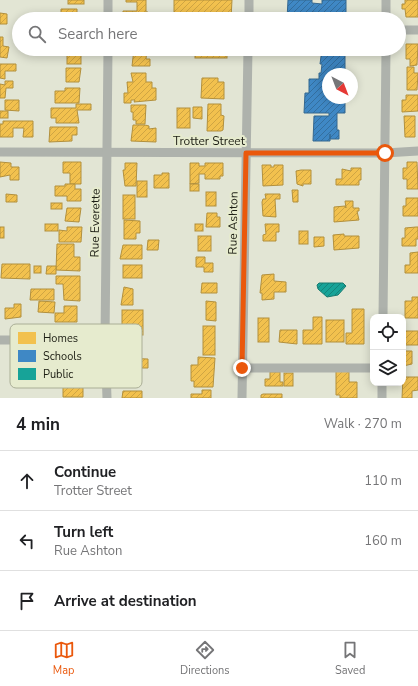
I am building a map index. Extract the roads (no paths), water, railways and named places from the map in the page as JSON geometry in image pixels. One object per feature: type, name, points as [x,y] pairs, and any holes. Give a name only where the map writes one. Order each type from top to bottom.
[{"type":"street","points":[[108,0],[108,12]]},
{"type":"street","points":[[249,0],[249,12]]},
{"type":"street","points":[[386,0],[386,12]]},
{"type":"street","points":[[406,30],[418,30]]},
{"type":"street","name":"Rue Everette","points":[[105,324],[108,56]]},
{"type":"street","name":"Rue Ashton","points":[[242,398],[248,56]]},
{"type":"street","points":[[382,314],[386,56]]},
{"type":"street","name":"Trotter Street","points":[[0,152],[385,153],[418,151]]},
{"type":"street","points":[[242,368],[370,368]]},
{"type":"street","points":[[382,386],[382,398]]},
{"type":"street","name":"Rue Everette","points":[[107,388],[107,398]]}]
